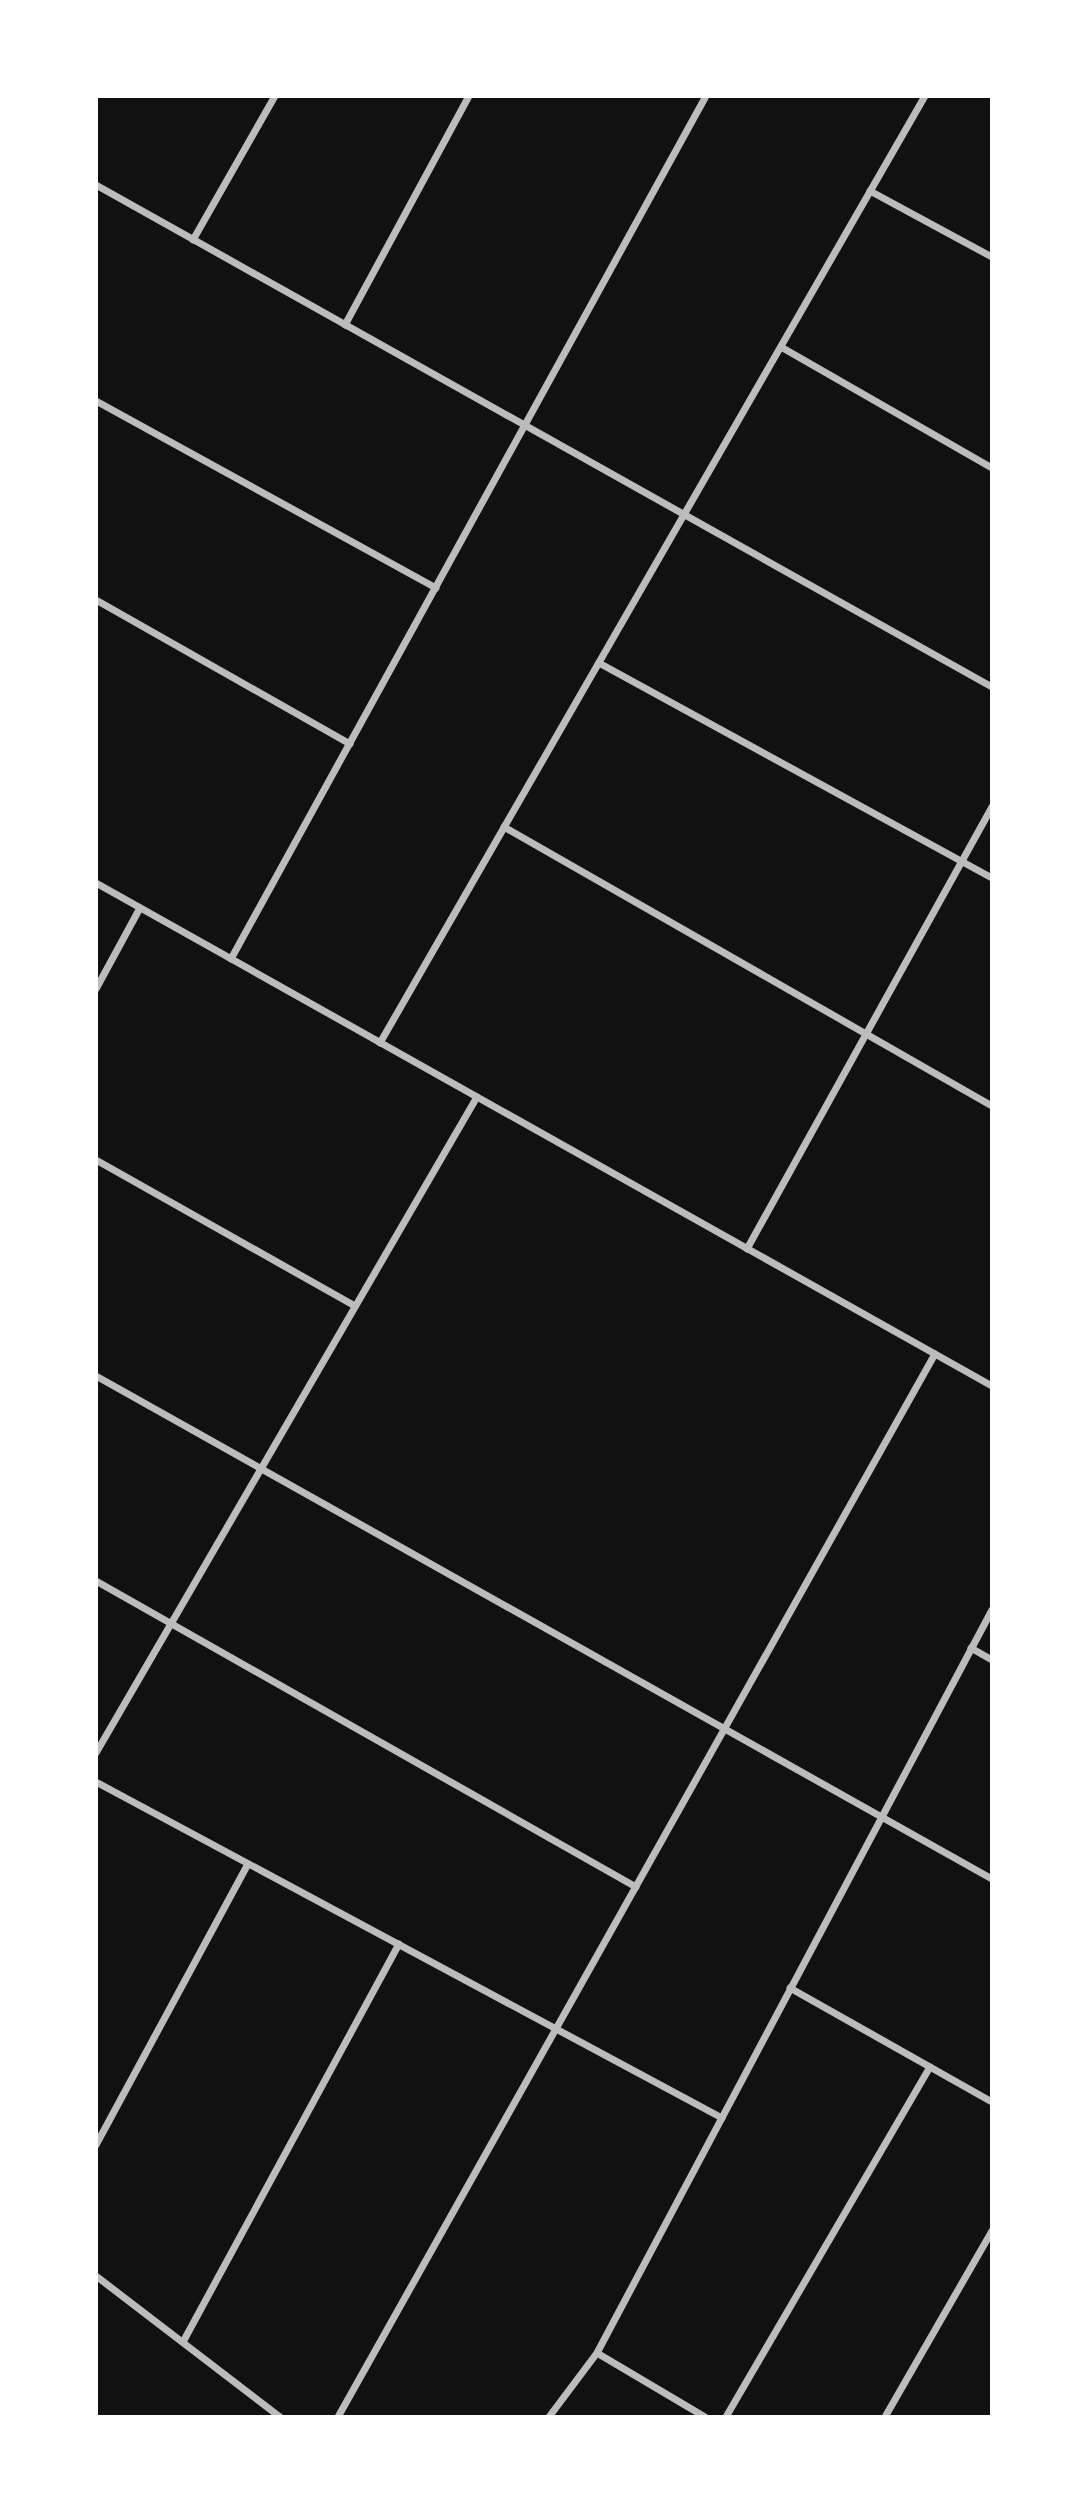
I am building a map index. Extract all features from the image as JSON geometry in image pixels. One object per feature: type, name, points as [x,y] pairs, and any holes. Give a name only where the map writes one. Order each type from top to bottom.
[{"type":"street","points":[[193,240],[275,96]]},
{"type":"street","points":[[345,325],[470,96]]},
{"type":"street","points":[[232,959],[706,96]]},
{"type":"street","points":[[380,1043],[925,96]]},
{"type":"street","points":[[96,185],[992,687]]},
{"type":"street","points":[[870,191],[992,257]]},
{"type":"street","points":[[781,347],[992,468]]},
{"type":"street","points":[[96,401],[436,588]]},
{"type":"street","points":[[96,600],[350,744]]},
{"type":"street","points":[[599,663],[992,878]]},
{"type":"street","points":[[747,1249],[992,807]]},
{"type":"street","points":[[504,827],[992,1106]]},
{"type":"street","points":[[96,883],[992,1386]]},
{"type":"street","points":[[96,989],[140,908]]},
{"type":"street","points":[[96,1753],[477,1097]]},
{"type":"street","points":[[96,1160],[355,1306]]},
{"type":"street","points":[[338,2417],[935,1354]]},
{"type":"street","points":[[96,1376],[992,1878]]},
{"type":"street","points":[[96,1581],[636,1887]]},
{"type":"street","points":[[549,2417],[597,2353],[992,1610]]},
{"type":"street","points":[[971,1648],[992,1661]]},
{"type":"street","points":[[96,1782],[722,2118]]},
{"type":"street","points":[[96,2145],[248,1864]]},
{"type":"street","points":[[183,2342],[398,1944]]},
{"type":"street","points":[[790,1988],[992,2102]]},
{"type":"street","points":[[726,2417],[930,2067]]},
{"type":"street","points":[[885,2417],[992,2231]]},
{"type":"street","points":[[96,2276],[280,2417]]},
{"type":"street","points":[[597,2353],[705,2417]]}]
